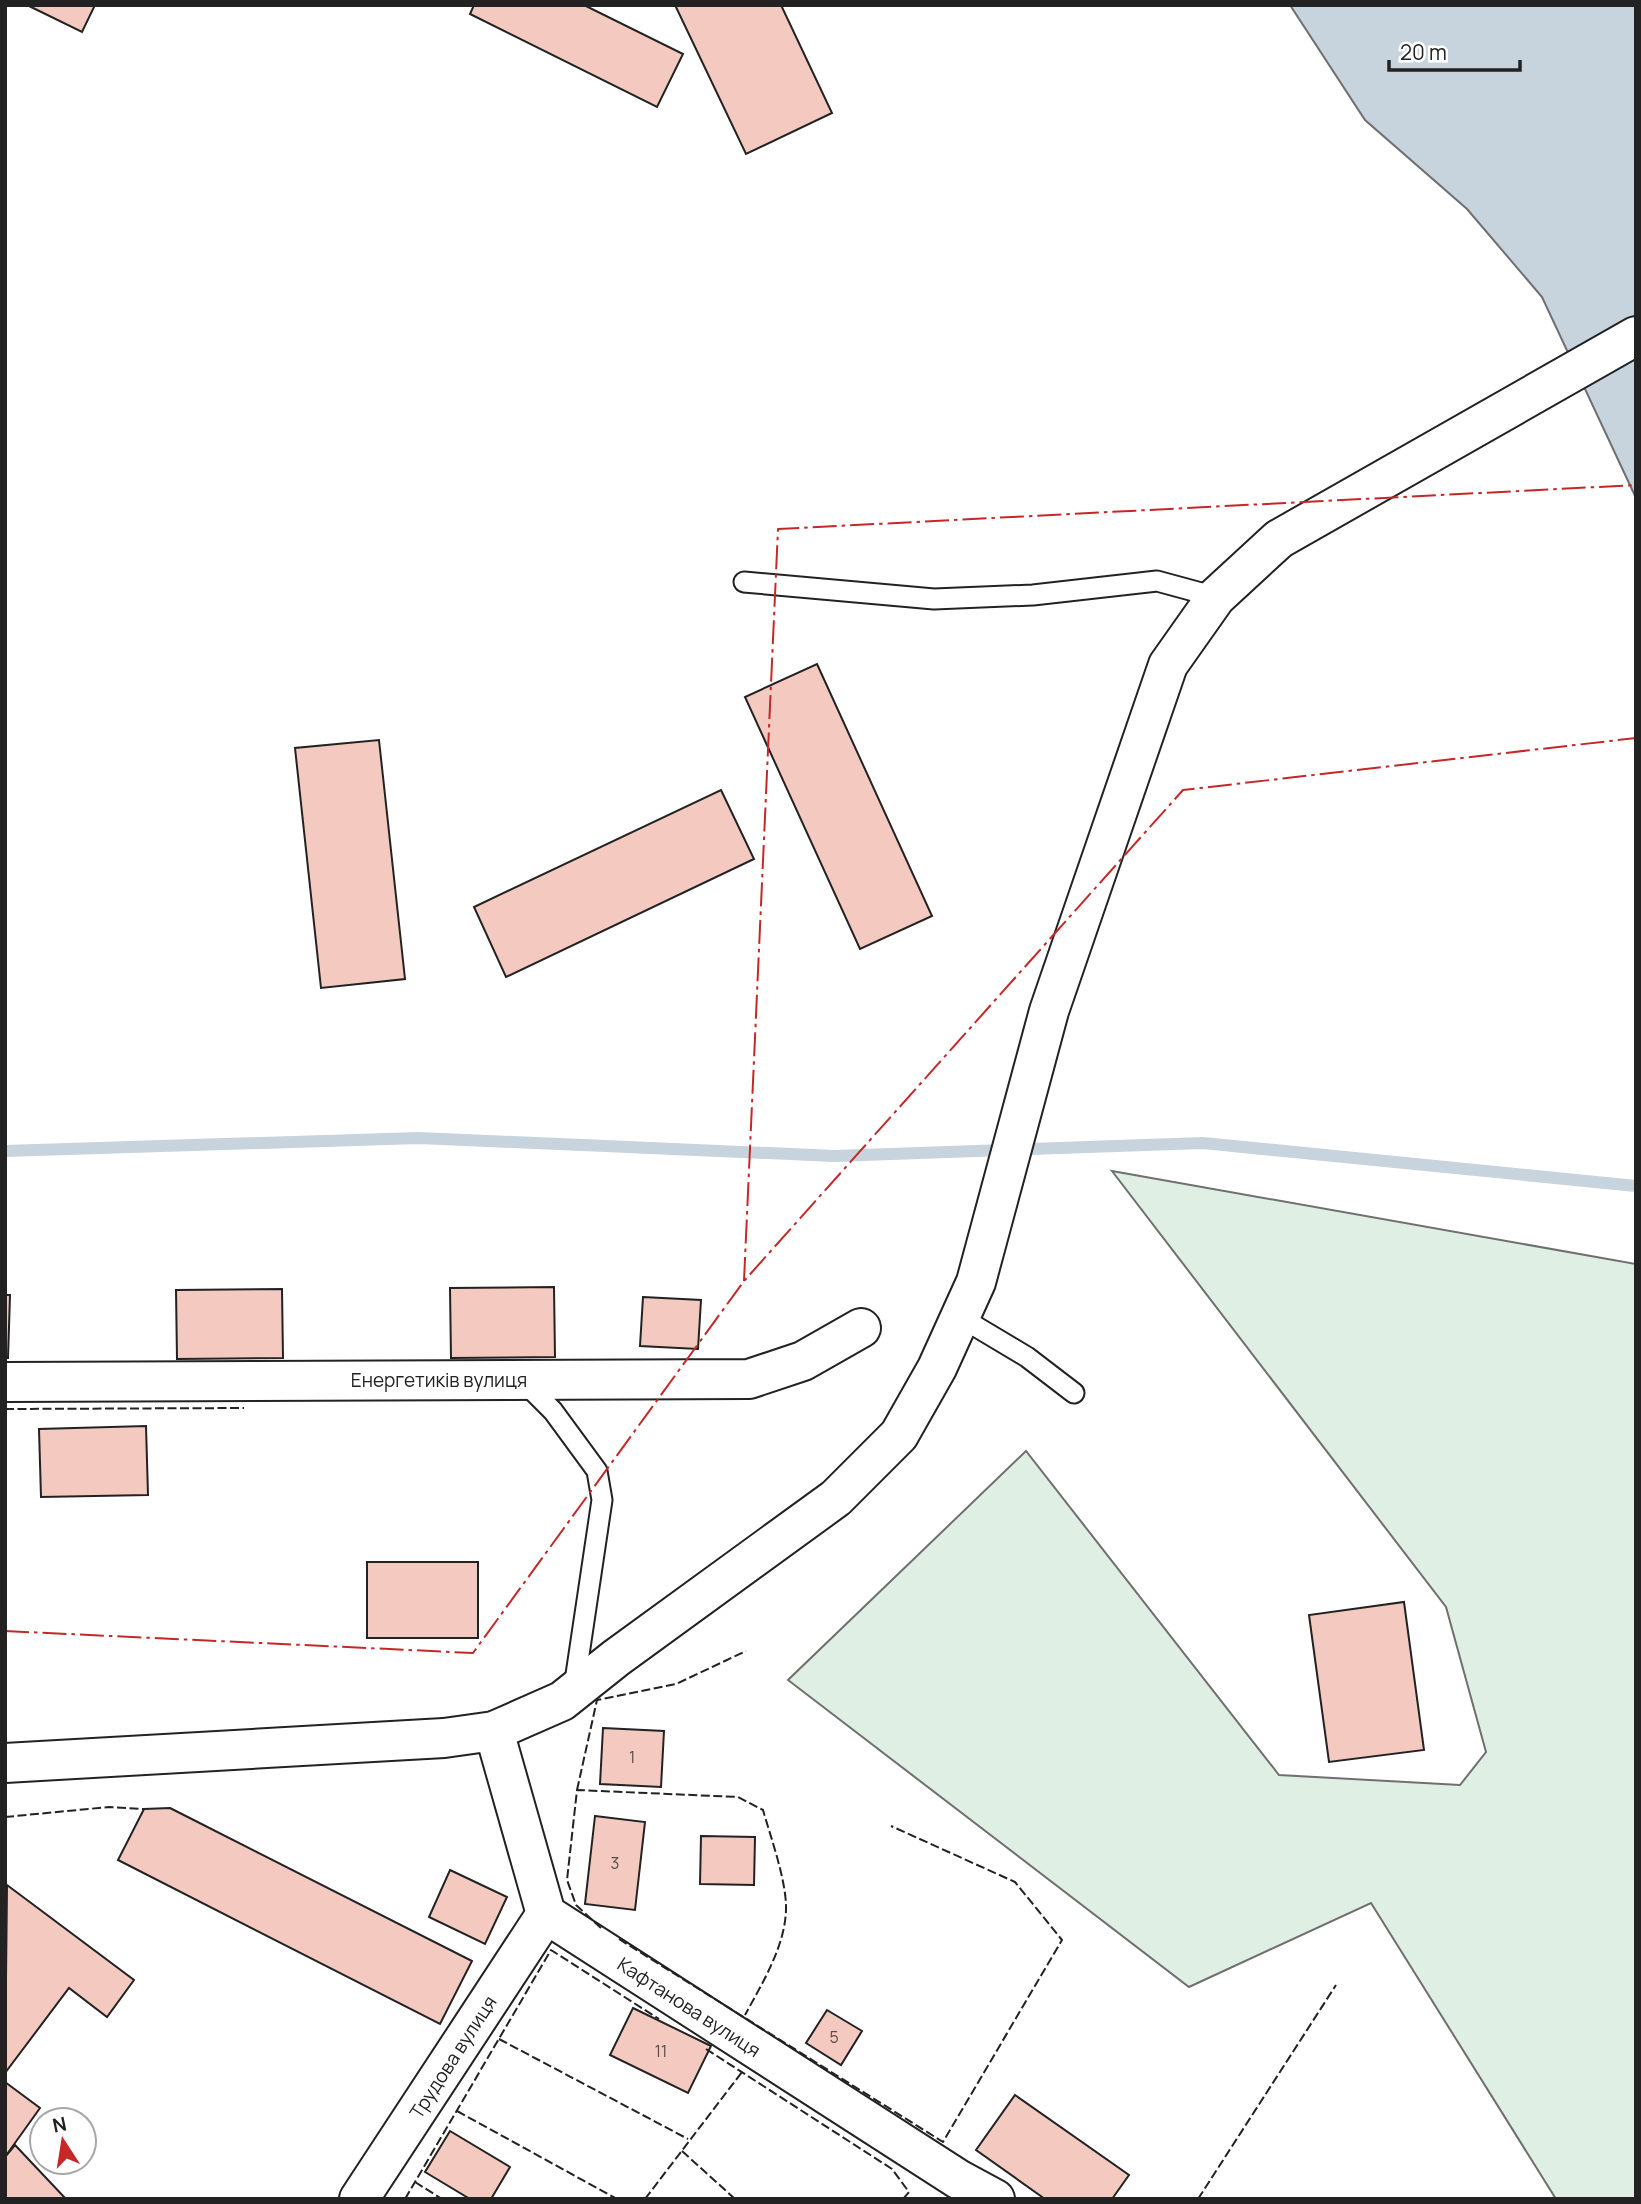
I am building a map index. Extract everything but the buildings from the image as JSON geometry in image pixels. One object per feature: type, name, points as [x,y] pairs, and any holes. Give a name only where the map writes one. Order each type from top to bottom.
[{"type":"street","points":[[5,1763],[443,1738],[494,1731],[562,1701],[836,1498],[898,1435],[937,1368],[976,1282],[1049,1011],[1168,665],[1216,597],[1279,539],[1636,336]]},
{"type":"street","name":"Енергетиків вулиця","points":[[5,1382],[749,1379],[803,1361],[861,1328]]},
{"type":"street","points":[[494,1731],[546,1914]]},
{"type":"street","name":"Кафтанова вулиця","points":[[546,1914],[950,2189],[995,2199]]},
{"type":"street","name":"Трудова вулиця","points":[[359,2199],[546,1914]]},
{"type":"lane","points":[[744,582],[934,599],[1034,595],[1157,581],[1216,597]]},
{"type":"lane","points":[[960,1317],[1027,1357],[1074,1393]]},
{"type":"lane","points":[[521,1379],[553,1411],[597,1471],[601,1500],[573,1692]]},
{"type":"green space","points":[[1112,1171],[1636,1264],[1636,2199],[1556,2199],[1371,1903],[1189,1987],[788,1680],[1026,1451],[1279,1775],[1460,1785],[1486,1752],[1446,1607]]},
{"type":"shaded area","points":[[1290,5],[1636,5],[1636,498],[1542,297],[1467,209],[1365,120]]},
{"type":"waterway","points":[[5,1151],[419,1138],[835,1156],[1203,1143],[1636,1186]]},
{"type":"fence","points":[[5,1409],[244,1408]]},
{"type":"fence","points":[[577,1790],[597,1700],[676,1684],[746,1651]]},
{"type":"fence","points":[[601,1928],[576,1905],[567,1880],[577,1790],[738,1797],[763,1810],[783,1882],[785,1919],[783,1934],[773,1962],[745,2015]]},
{"type":"fence","points":[[5,1817],[109,1807],[144,1809]]},
{"type":"fence","points":[[619,1939],[943,2142],[1062,1940],[1015,1882],[891,1826]]},
{"type":"fence","points":[[405,2199],[551,1950],[659,2019]]},
{"type":"fence","points":[[1198,2199],[1336,1985]]},
{"type":"fence","points":[[499,2039],[688,2139]]},
{"type":"fence","points":[[706,2049],[892,2169],[909,2192],[903,2199]]},
{"type":"fence","points":[[645,2199],[742,2072]]},
{"type":"fence","points":[[457,2111],[617,2199]]},
{"type":"fence","points":[[682,2151],[735,2199]]},
{"type":"fence","points":[[415,2182],[442,2199]]},
{"type":"power","points":[[744,1281],[778,529],[1636,485]]},
{"type":"power","points":[[5,1631],[473,1653],[744,1281],[1183,790],[1636,738]]}]
